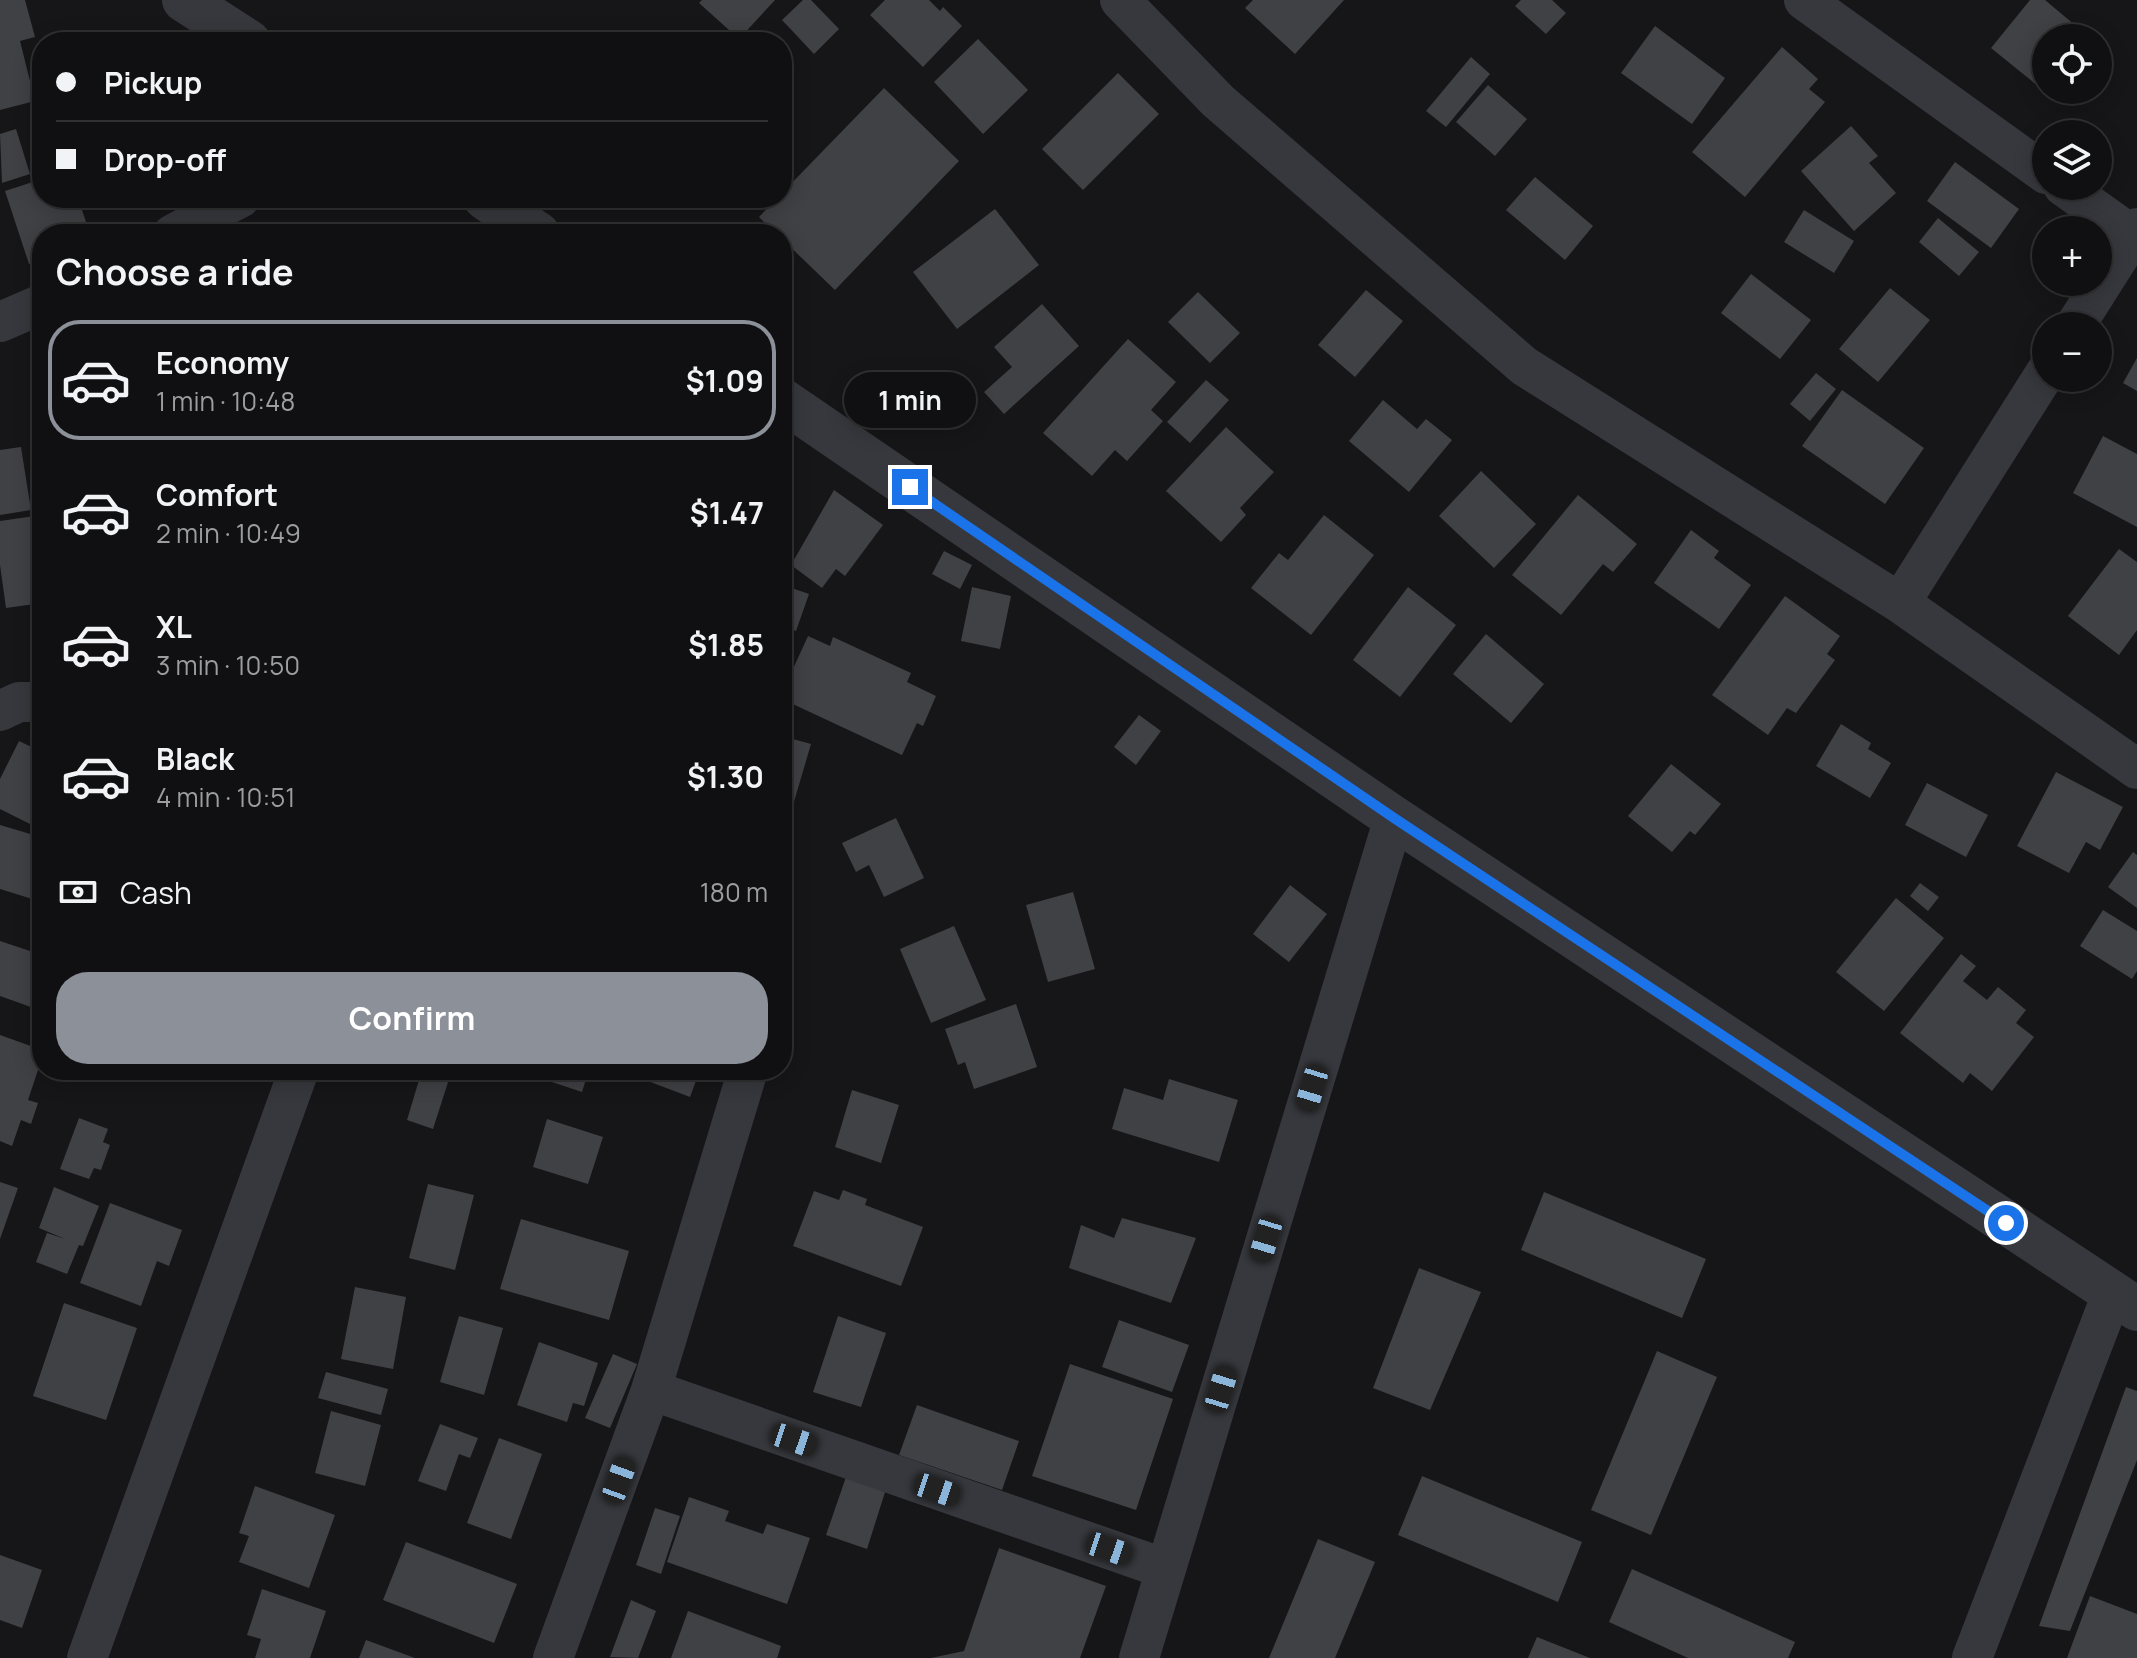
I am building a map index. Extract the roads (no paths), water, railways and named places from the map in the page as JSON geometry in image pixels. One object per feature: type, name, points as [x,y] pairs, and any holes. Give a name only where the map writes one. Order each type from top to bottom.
[{"type":"street","points":[[184,0],[234,32]]},
{"type":"street","points":[[1120,0],[1218,101],[1524,366],[1900,603],[2137,769]]},
{"type":"street","points":[[1804,0],[2032,164]]},
{"type":"street","points":[[2084,312],[2135,232],[2085,200]]},
{"type":"street","points":[[192,224],[221,208]]},
{"type":"street","points":[[500,208],[523,224]]},
{"type":"street","points":[[0,322],[32,308]]},
{"type":"street","points":[[1900,603],[2033,392]]},
{"type":"street","points":[[792,407],[1394,818],[2125,1302],[1972,1658]]},
{"type":"street","points":[[0,711],[19,702],[32,702]]},
{"type":"street","points":[[1139,1658],[1394,818]]},
{"type":"street","points":[[87,1658],[295,1080]]},
{"type":"street","points":[[553,1658],[651,1390],[745,1080]]},
{"type":"street","points":[[651,1390],[1166,1569]]}]
